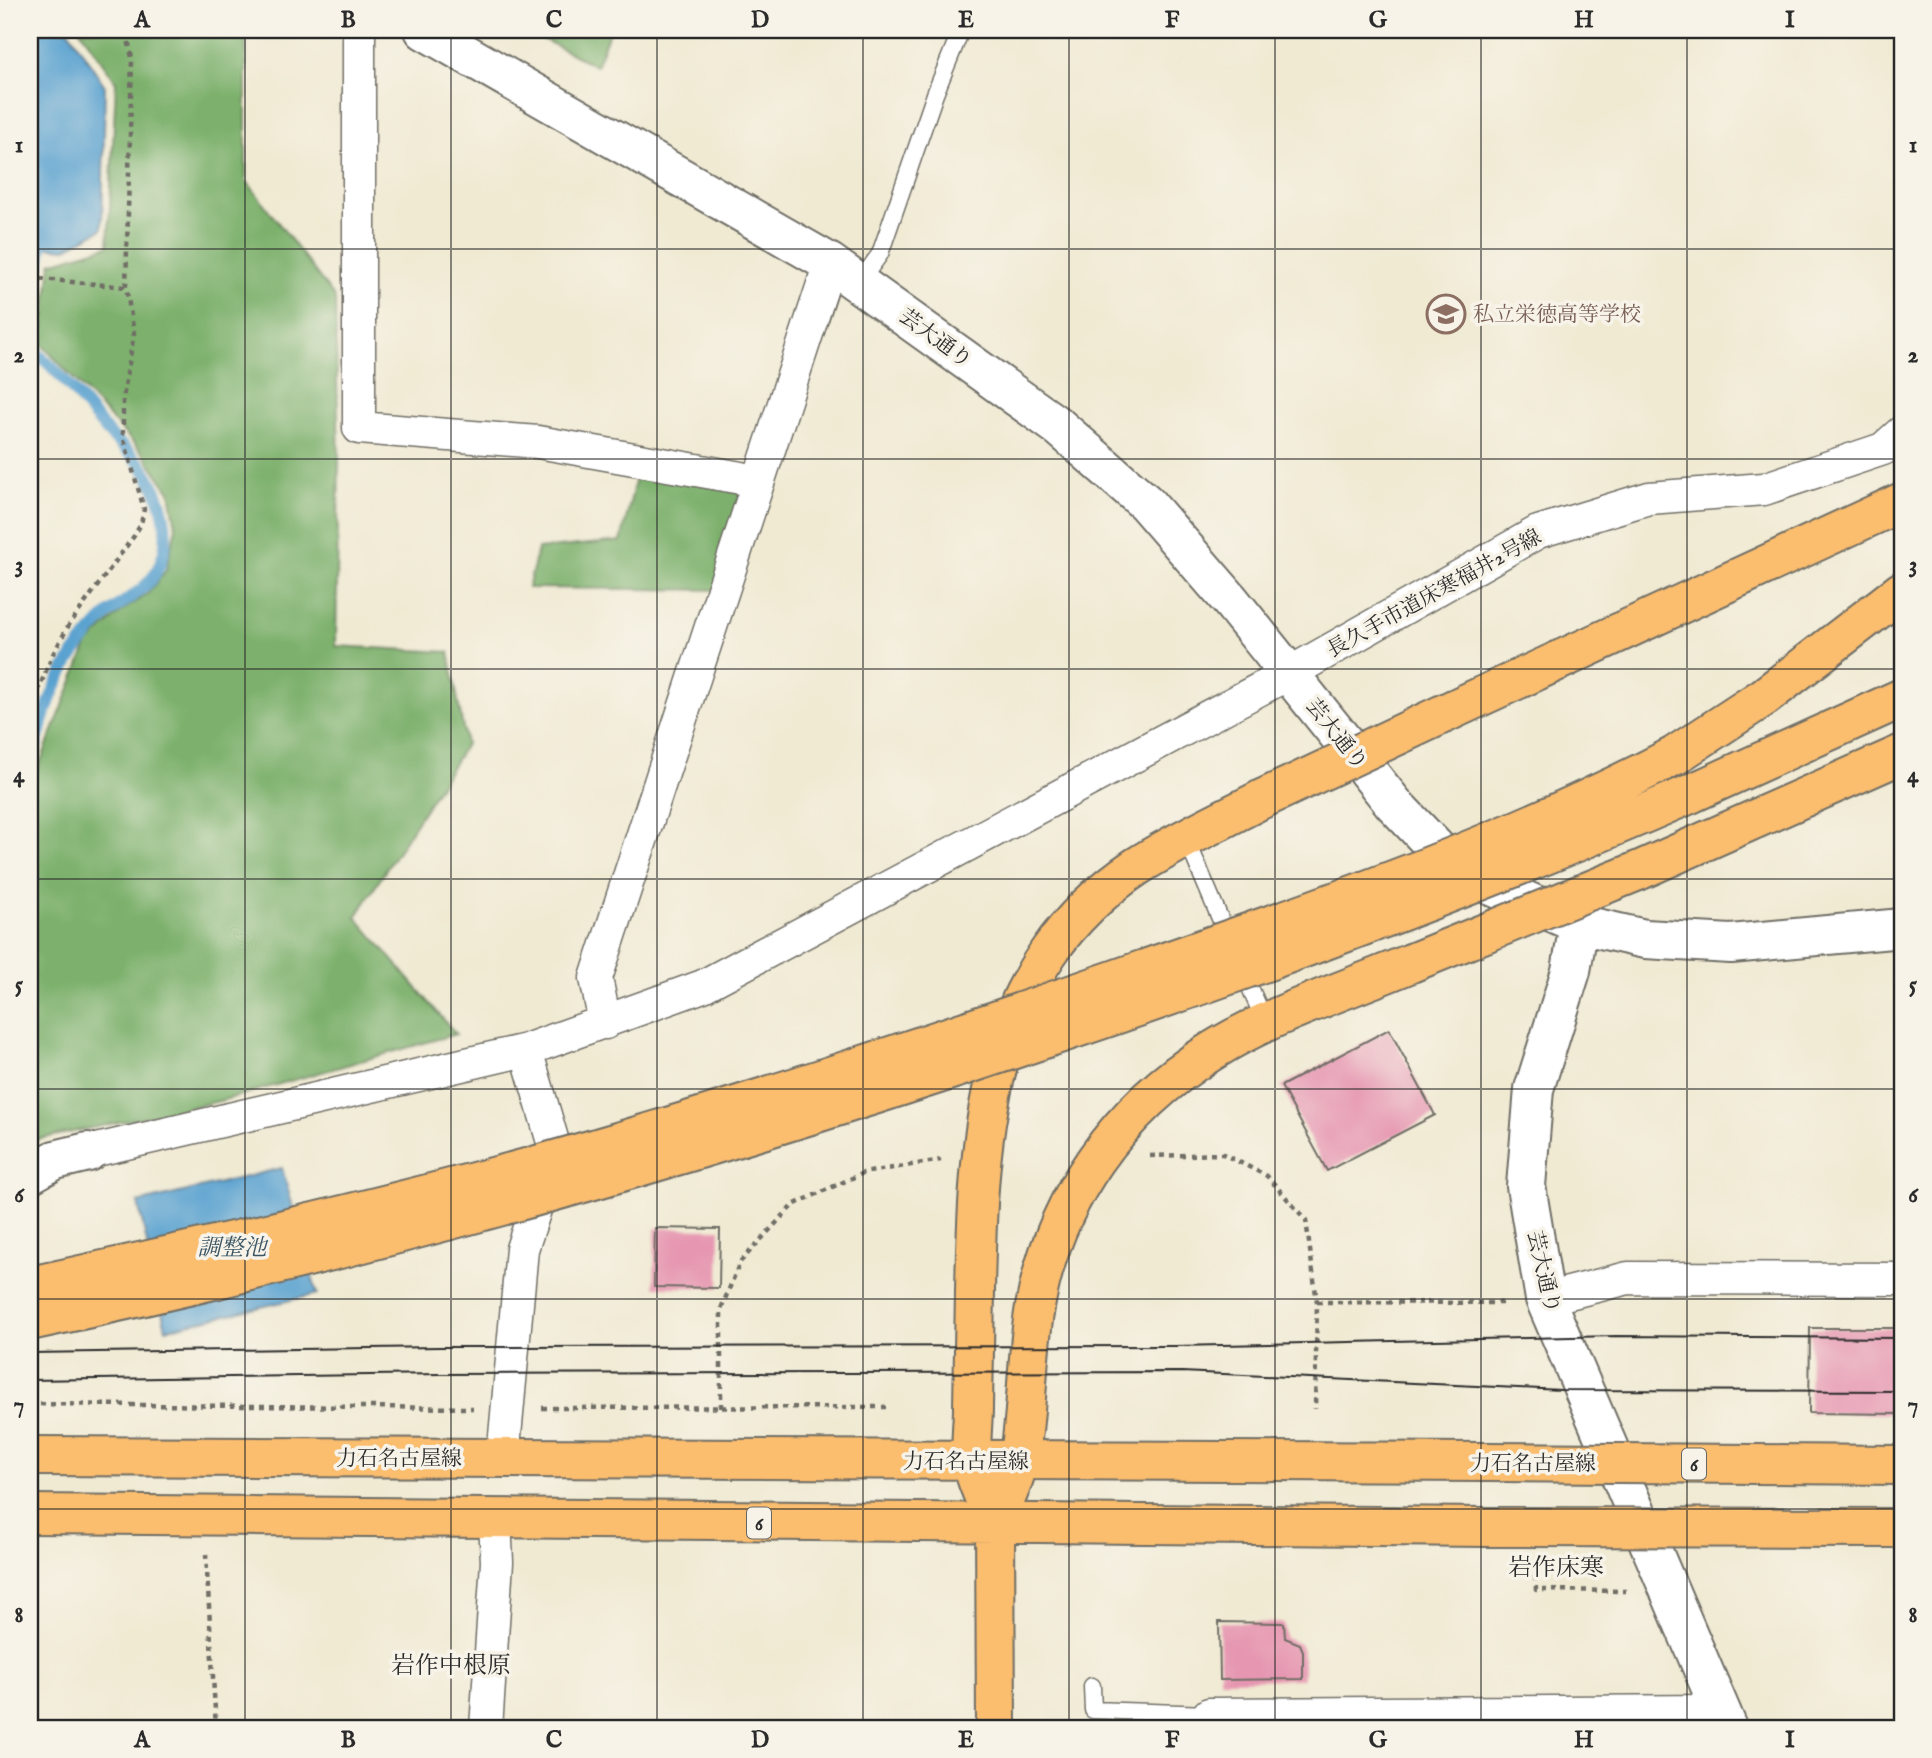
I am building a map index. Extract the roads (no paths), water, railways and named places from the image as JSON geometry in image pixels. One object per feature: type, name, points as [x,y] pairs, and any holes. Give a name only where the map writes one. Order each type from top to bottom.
[{"type":"main road","points":[[996,1728],[995,1524],[972,1461],[977,1200],[992,1081],[1006,1032],[1030,979],[1058,939],[1094,900],[1136,867],[1186,838],[1262,799],[1902,502]]},
{"type":"main road","points":[[30,1286],[387,1204],[539,1164],[872,1062],[1255,930],[1430,864],[1608,790],[1674,755],[1764,696],[1902,591]]},
{"type":"main road","points":[[30,1321],[404,1234],[574,1187],[877,1095],[1276,959],[1568,848],[1902,698]]},
{"type":"main road","points":[[995,1524],[1019,1461],[1027,1360],[1035,1306],[1047,1254],[1069,1203],[1096,1157],[1130,1114],[1169,1079],[1215,1049],[1266,1024],[1638,871],[1902,754]]},
{"type":"main road","name":"力石名古屋線","points":[[30,1456],[1902,1465]]},
{"type":"main road","name":"6","points":[[30,1514],[995,1524],[1902,1528]]},
{"type":"street","points":[[359,30],[359,428],[538,442],[758,481]]},
{"type":"street","name":"芸大通り","points":[[424,30],[844,273],[1059,427],[1146,503],[1394,804],[1458,871],[1579,924],[1571,971],[1534,1089],[1526,1186],[1528,1301],[1724,1720]]},
{"type":"street","points":[[605,1023],[596,978],[758,481],[844,273]]},
{"type":"street","name":"長久手市道床寒福井2号線","points":[[88,1152],[526,1050],[703,986],[1289,674],[1538,532],[1649,498],[1764,489],[1883,449],[1902,432]]},
{"type":"street","points":[[1579,924],[1644,939],[1731,944],[1902,928]]},
{"type":"street","points":[[503,1458],[522,1249],[555,1149],[526,1050]]},
{"type":"street","points":[[30,1174],[55,1160],[88,1152]]},
{"type":"street","points":[[1528,1301],[1628,1279],[1902,1279]]},
{"type":"street","points":[[486,1728],[497,1562],[495,1520]]},
{"type":"street","points":[[1207,1721],[1724,1720]]},
{"type":"lane","points":[[844,273],[880,254],[935,94],[961,30]]},
{"type":"lane","points":[[1186,838],[1266,1024]]},
{"type":"lane","points":[[1092,1686],[1093,1710],[1207,1721]]},
{"type":"water","points":[[30,30],[68,30],[105,86],[102,229],[65,249],[30,245]]},
{"type":"water","name":"調整池","points":[[282,1168],[317,1294],[166,1329],[138,1203]]},
{"type":"waterway","points":[[30,339],[42,246]]},
{"type":"waterway","points":[[30,347],[61,376],[109,433],[139,463],[160,501],[165,530],[162,559],[151,579],[104,618],[64,670],[48,705],[30,767]]},
{"type":"tram line","points":[[30,1353],[440,1347],[1176,1346],[1616,1336],[1902,1338]]},
{"type":"tram line","points":[[30,1380],[441,1374],[1182,1372],[1561,1390],[1902,1391]]},
{"type":"place","name":"私立栄徳高等学校","points":[[1446,314]]},
{"type":"district","name":"岩作床寒","points":[[1556,1567]]},
{"type":"district","name":"岩作中根原","points":[[451,1665]]}]
